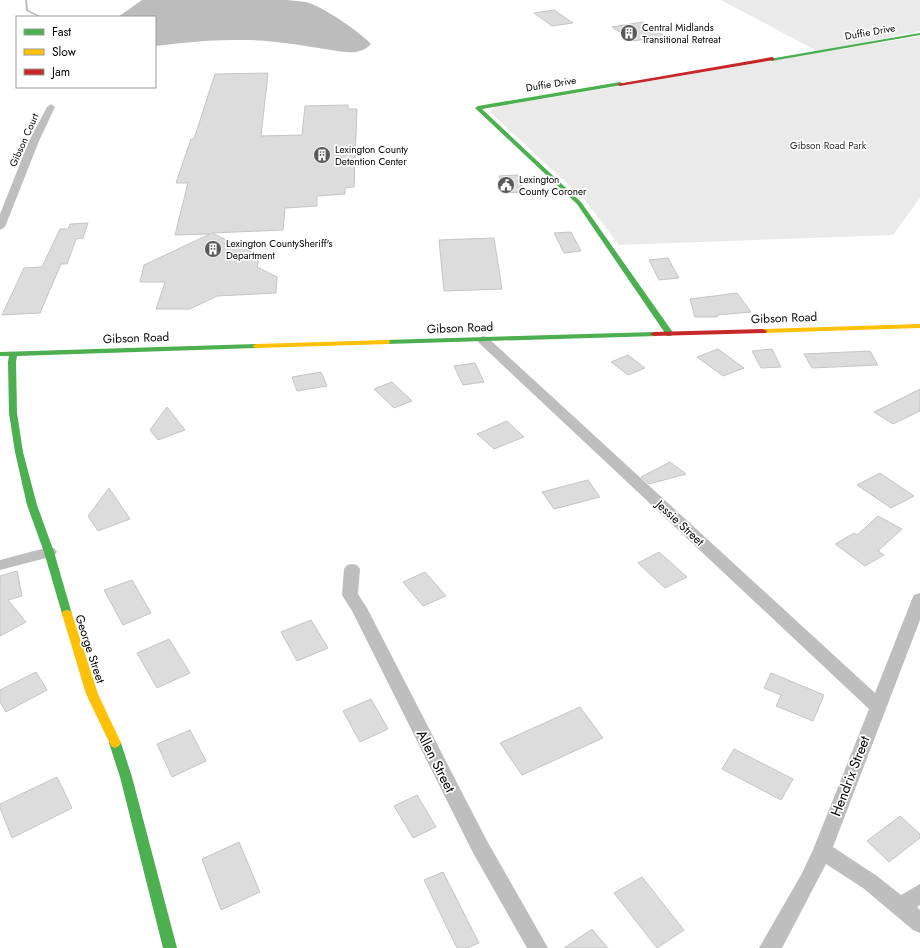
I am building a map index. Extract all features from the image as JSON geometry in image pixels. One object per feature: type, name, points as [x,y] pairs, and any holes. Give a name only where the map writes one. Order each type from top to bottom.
[{"type":"street","name":"Duffie Drive","points":[[670,334],[579,203],[478,108],[920,34]]},
{"type":"street","name":"Gibson Court","points":[[0,227],[34,141],[51,108]]},
{"type":"street","name":"Gibson Road","points":[[0,354],[920,326]]},
{"type":"street","name":"Jessie Street","points":[[482,340],[877,706]]},
{"type":"street","name":"George Street","points":[[14,353],[12,362],[13,413],[19,452],[32,505],[49,552],[77,649],[92,694],[114,741],[126,777],[170,948]]},
{"type":"street","points":[[0,565],[49,552]]},
{"type":"street","name":"Allen Street","points":[[352,569],[350,595],[359,608],[396,679],[430,751],[479,845],[538,948]]},
{"type":"street","name":"Hendrix Street","points":[[768,948],[775,940],[804,888],[822,850],[920,598]]},
{"type":"street","points":[[822,850],[870,882],[920,923]]},
{"type":"street","points":[[901,907],[920,893]]},
{"type":"green space","points":[[721,0],[920,0],[920,31],[819,52]]},
{"type":"green space","name":"Gibson Road Park","points":[[920,36],[920,198],[893,235],[619,245],[585,200],[490,112],[495,107]]},
{"type":"shaded area","points":[[142,0],[287,0],[306,2],[313,4],[340,20],[371,44],[367,48],[357,52],[342,52],[259,40],[204,41],[156,46],[156,16],[119,16]]},
{"type":"building","points":[[554,10],[573,23],[552,26],[534,13]]},
{"type":"building","name":"Central Midlands Transitional Retreat","points":[[643,22],[665,36],[633,41],[612,27]]},
{"type":"building","points":[[268,73],[261,136],[302,135],[305,106],[348,105],[348,109],[357,109],[354,187],[345,188],[345,194],[317,196],[317,206],[285,208],[283,230],[212,233],[260,256],[257,267],[277,277],[276,293],[217,296],[190,309],[156,309],[165,282],[140,282],[144,265],[210,234],[175,235],[188,183],[176,183],[191,139],[194,139],[215,74]]},
{"type":"building","points":[[518,175],[523,192],[504,193],[499,176]]},
{"type":"building","points":[[88,223],[83,238],[76,239],[67,264],[61,264],[40,313],[2,315],[24,268],[42,267],[60,229],[68,229],[70,224]]},
{"type":"building","points":[[571,232],[581,251],[564,253],[554,233]]},
{"type":"building","points":[[494,238],[502,289],[444,291],[439,240]]},
{"type":"building","points":[[668,258],[679,278],[659,280],[649,260]]},
{"type":"building","points":[[737,293],[751,312],[717,315],[717,317],[695,317],[690,299]]},
{"type":"building","points":[[718,349],[744,368],[723,376],[697,357]]},
{"type":"building","points":[[772,349],[781,367],[761,368],[752,351]]},
{"type":"building","points":[[870,351],[878,365],[812,368],[804,354]]},
{"type":"building","points":[[628,355],[645,368],[628,375],[611,362]]},
{"type":"building","points":[[475,363],[484,382],[463,385],[454,366]]},
{"type":"building","points":[[321,372],[327,386],[297,391],[292,377]]},
{"type":"building","points":[[392,382],[412,401],[394,408],[374,389]]},
{"type":"building","points":[[920,389],[920,411],[893,424],[874,412]]},
{"type":"building","points":[[167,407],[185,430],[158,440],[150,430]]},
{"type":"building","points":[[507,421],[524,437],[494,449],[477,434]]},
{"type":"building","points":[[670,462],[686,474],[649,484],[641,477]]},
{"type":"building","points":[[880,473],[914,496],[891,508],[857,485]]},
{"type":"building","points":[[588,480],[600,497],[554,509],[542,492]]},
{"type":"building","points":[[109,488],[130,519],[98,531],[88,516]]},
{"type":"building","points":[[878,516],[902,529],[878,551],[884,555],[865,566],[835,544],[854,533],[857,535]]},
{"type":"building","points":[[659,552],[687,577],[665,588],[638,563]]},
{"type":"building","points":[[17,571],[22,596],[8,600],[26,622],[0,636],[0,576]]},
{"type":"building","points":[[425,572],[446,596],[423,606],[403,582]]},
{"type":"building","points":[[132,580],[151,613],[123,625],[104,590]]},
{"type":"building","points":[[311,620],[328,648],[297,661],[281,632]]},
{"type":"building","points":[[169,639],[190,673],[157,688],[137,653]]},
{"type":"building","points":[[36,672],[47,690],[6,712],[0,702],[0,690]]},
{"type":"building","points":[[771,673],[824,695],[813,721],[776,706],[781,695],[764,688]]},
{"type":"building","points":[[371,699],[388,729],[360,742],[343,711]]},
{"type":"building","points":[[580,707],[603,738],[522,775],[500,743]]},
{"type":"building","points":[[190,730],[206,761],[172,777],[157,744]]},
{"type":"building","points":[[734,749],[793,779],[781,800],[722,769]]},
{"type":"building","points":[[57,777],[72,808],[12,838],[0,808],[0,804]]},
{"type":"building","points":[[417,795],[436,827],[413,838],[394,806]]},
{"type":"building","points":[[900,816],[920,834],[920,838],[889,862],[867,841]]},
{"type":"building","points":[[239,842],[260,892],[221,910],[202,859]]},
{"type":"building","points":[[443,872],[479,943],[467,948],[457,948],[424,880]]},
{"type":"building","points":[[642,877],[684,930],[657,948],[614,893]]},
{"type":"building","points":[[592,929],[608,948],[564,948]]},
{"type":"waterway","points":[[26,0],[27,10],[39,16]]},
{"type":"traffic: fast","points":[[772,59],[920,34]]},
{"type":"traffic: fast","points":[[620,84],[478,108],[579,203],[670,334]]},
{"type":"traffic: fast","points":[[386,342],[654,334]]},
{"type":"traffic: fast","points":[[0,354],[256,346]]},
{"type":"traffic: fast","points":[[14,353],[12,362],[13,413],[19,452],[32,505],[49,552],[67,614]]},
{"type":"traffic: fast","points":[[115,743],[126,777],[170,948]]},
{"type":"traffic: slow","points":[[763,331],[920,326]]},
{"type":"traffic: slow","points":[[256,346],[386,342]]},
{"type":"traffic: slow","points":[[67,614],[92,694],[115,743]]},
{"type":"traffic: jam","points":[[620,84],[772,59]]},
{"type":"traffic: jam","points":[[654,334],[763,331]]},
{"type":"place","name":"Central Midlands Transitional Retreat","points":[[629,33]]},
{"type":"place","name":"Lexington County Detention Center","points":[[322,155]]},
{"type":"place","name":"Lexington County Coroner","points":[[506,185]]},
{"type":"place","name":"Lexington CountySheriff's Department","points":[[213,249]]}]
